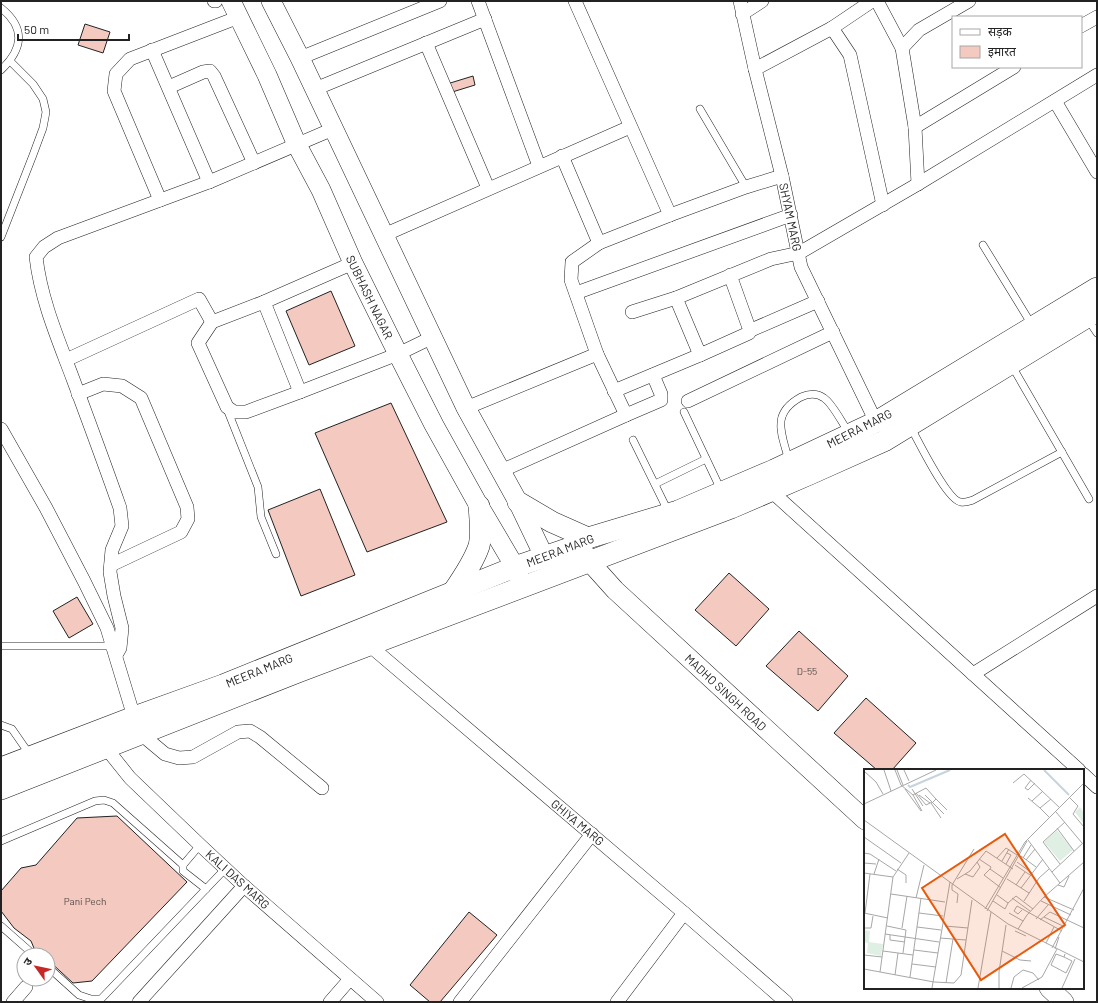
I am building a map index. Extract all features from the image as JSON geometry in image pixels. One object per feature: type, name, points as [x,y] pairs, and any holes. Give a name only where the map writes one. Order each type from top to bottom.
[{"type":"main road","name":"MEERA MARG","points":[[1,789],[102,739],[137,725],[369,645],[731,508],[884,441],[906,416],[1033,326],[1097,288]]},
{"type":"main road","name":"MEERA MARG","points":[[137,725],[223,685],[515,567],[573,547],[583,541],[669,513],[722,492],[789,463],[876,422],[906,416],[1011,364],[1093,320]]},
{"type":"main road","points":[[518,502],[583,541]]},
{"type":"main road","points":[[453,592],[464,575],[479,546],[479,506]]},
{"type":"main road","name":"MEERA MARG","points":[[1,768],[31,756],[102,739]]},
{"type":"street","points":[[271,1],[300,58],[466,408],[518,502],[553,575]]},
{"type":"street","points":[[300,58],[440,1]]},
{"type":"street","points":[[478,1],[539,166]]},
{"type":"street","points":[[575,1],[670,215]]},
{"type":"street","points":[[741,7],[762,1]]},
{"type":"street","points":[[755,69],[832,28],[872,1]]},
{"type":"street","points":[[877,1],[902,48],[916,127],[918,184]]},
{"type":"street","points":[[902,48],[919,30],[969,1]]},
{"type":"street","name":"SHYAM MARG","points":[[741,7],[782,176],[801,267],[876,422]]},
{"type":"street","points":[[160,200],[114,91],[116,74],[130,59],[152,50],[235,9]]},
{"type":"street","name":"SUBHASH NAGAR","points":[[235,9],[267,75],[297,145],[321,190],[353,263],[398,354],[434,425],[515,567],[523,587]]},
{"type":"street","points":[[1082,25],[1097,17]]},
{"type":"street","points":[[315,90],[485,20]]},
{"type":"street","points":[[832,28],[850,55],[883,204]]},
{"type":"street","points":[[426,43],[488,188]]},
{"type":"street","points":[[152,50],[209,182]]},
{"type":"street","points":[[916,127],[1012,68]]},
{"type":"street","points":[[169,87],[203,72],[210,72],[214,76],[254,163]]},
{"type":"street","points":[[632,312],[676,298],[771,259],[799,253],[918,184],[1097,75]]},
{"type":"street","points":[[1055,101],[1097,172]]},
{"type":"street","points":[[384,235],[488,188],[630,127]]},
{"type":"street","points":[[114,651],[120,648],[122,628],[110,572],[112,550],[122,526],[120,508],[60,347],[44,298],[36,257],[44,247],[58,238],[209,182],[333,129]]},
{"type":"street","points":[[562,156],[599,243]]},
{"type":"street","points":[[626,415],[596,354],[571,280],[572,262],[599,243],[746,187],[782,176]]},
{"type":"street","points":[[576,293],[790,215]]},
{"type":"street","points":[[353,263],[264,302],[212,322],[202,335],[198,344],[227,407],[234,412],[246,412],[398,354],[433,337]]},
{"type":"street","points":[[730,275],[749,330]]},
{"type":"street","points":[[676,298],[700,355]]},
{"type":"street","points":[[66,360],[199,299],[212,322]]},
{"type":"street","points":[[614,391],[744,336],[749,333],[749,330],[818,301]]},
{"type":"street","points":[[264,302],[300,392]]},
{"type":"street","points":[[686,407],[833,332]]},
{"type":"street","points":[[466,408],[596,354]]},
{"type":"street","points":[[501,471],[661,400],[661,394],[653,375]]},
{"type":"street","points":[[78,394],[103,384],[122,386],[141,398],[187,507],[188,519],[181,532],[111,564]]},
{"type":"street","points":[[1,429],[46,508],[107,628],[137,725],[165,754],[179,758],[193,757],[238,732],[250,731],[260,737],[322,788]]},
{"type":"street","points":[[771,491],[1078,769]]},
{"type":"street","name":"MADHO SINGH ROAD","points":[[583,541],[589,561],[615,590],[864,819]]},
{"type":"street","points":[[973,674],[1097,596]]},
{"type":"street","name":"GHIYA MARG","points":[[369,645],[684,912],[786,1002]]},
{"type":"street","name":"KALI DAS MARG","points":[[102,739],[130,778],[200,845],[244,886],[377,1002]]},
{"type":"street","points":[[1084,775],[1097,787]]},
{"type":"street","points":[[460,1002],[592,834]]},
{"type":"street","points":[[139,1002],[244,886]]},
{"type":"street","points":[[617,1002],[684,912]]},
{"type":"street","points":[[330,1002],[350,979]]},
{"type":"street","points":[[13,1002],[26,987]]},
{"type":"street","points":[[1050,989],[1064,1002]]},
{"type":"lane","points":[[1,8],[16,25],[20,42],[10,61],[1,70]]},
{"type":"lane","points":[[1,237],[43,128],[46,112],[43,99],[33,84],[10,61]]},
{"type":"lane","points":[[700,109],[746,187]]},
{"type":"lane","points":[[983,245],[1033,326]]},
{"type":"lane","points":[[1011,364],[1089,499]]},
{"type":"lane","points":[[789,463],[780,430],[780,419],[788,405],[804,396],[815,394],[826,399],[850,434]]},
{"type":"lane","points":[[227,407],[258,488],[261,517],[276,554]]},
{"type":"lane","points":[[686,407],[706,459],[722,492]]},
{"type":"lane","points":[[906,416],[944,488],[952,498],[961,502],[973,500],[1062,452]]},
{"type":"lane","points":[[633,440],[669,513]]},
{"type":"lane","points":[[655,484],[706,459]]},
{"type":"lane","points":[[1,646],[114,651]]},
{"type":"lane","points":[[1,725],[12,729],[31,756]]},
{"type":"lane","points":[[1,841],[95,801],[104,800],[113,803],[183,865]]},
{"type":"lane","points":[[200,845],[183,865],[183,871],[206,889]]},
{"type":"lane","points":[[56,974],[79,995],[91,999],[101,1000],[226,868]]},
{"type":"lane","points":[[1,926],[25,947]]},
{"type":"building","points":[[85,24],[110,32],[103,53],[78,45]]},
{"type":"building","points":[[473,76],[475,85],[449,93],[447,84]]},
{"type":"building","points":[[331,291],[355,346],[309,365],[286,311]]},
{"type":"building","points":[[391,403],[447,522],[367,552],[315,433]]},
{"type":"building","points":[[320,489],[355,575],[301,596],[268,510]]},
{"type":"building","points":[[729,573],[769,609],[736,646],[695,610]]},
{"type":"building","points":[[77,597],[93,624],[69,638],[53,611]]},
{"type":"building","points":[[799,631],[848,676],[818,711],[766,666]]},
{"type":"building","points":[[866,698],[916,743],[893,769],[876,769],[834,733]]},
{"type":"building","points":[[117,816],[187,882],[92,981],[73,983],[56,967],[56,947],[34,947],[31,941],[14,928],[1,911],[1,891],[21,868],[36,865],[77,818]]},
{"type":"building","points":[[469,912],[497,935],[440,1002],[430,1002],[410,985]]}]
